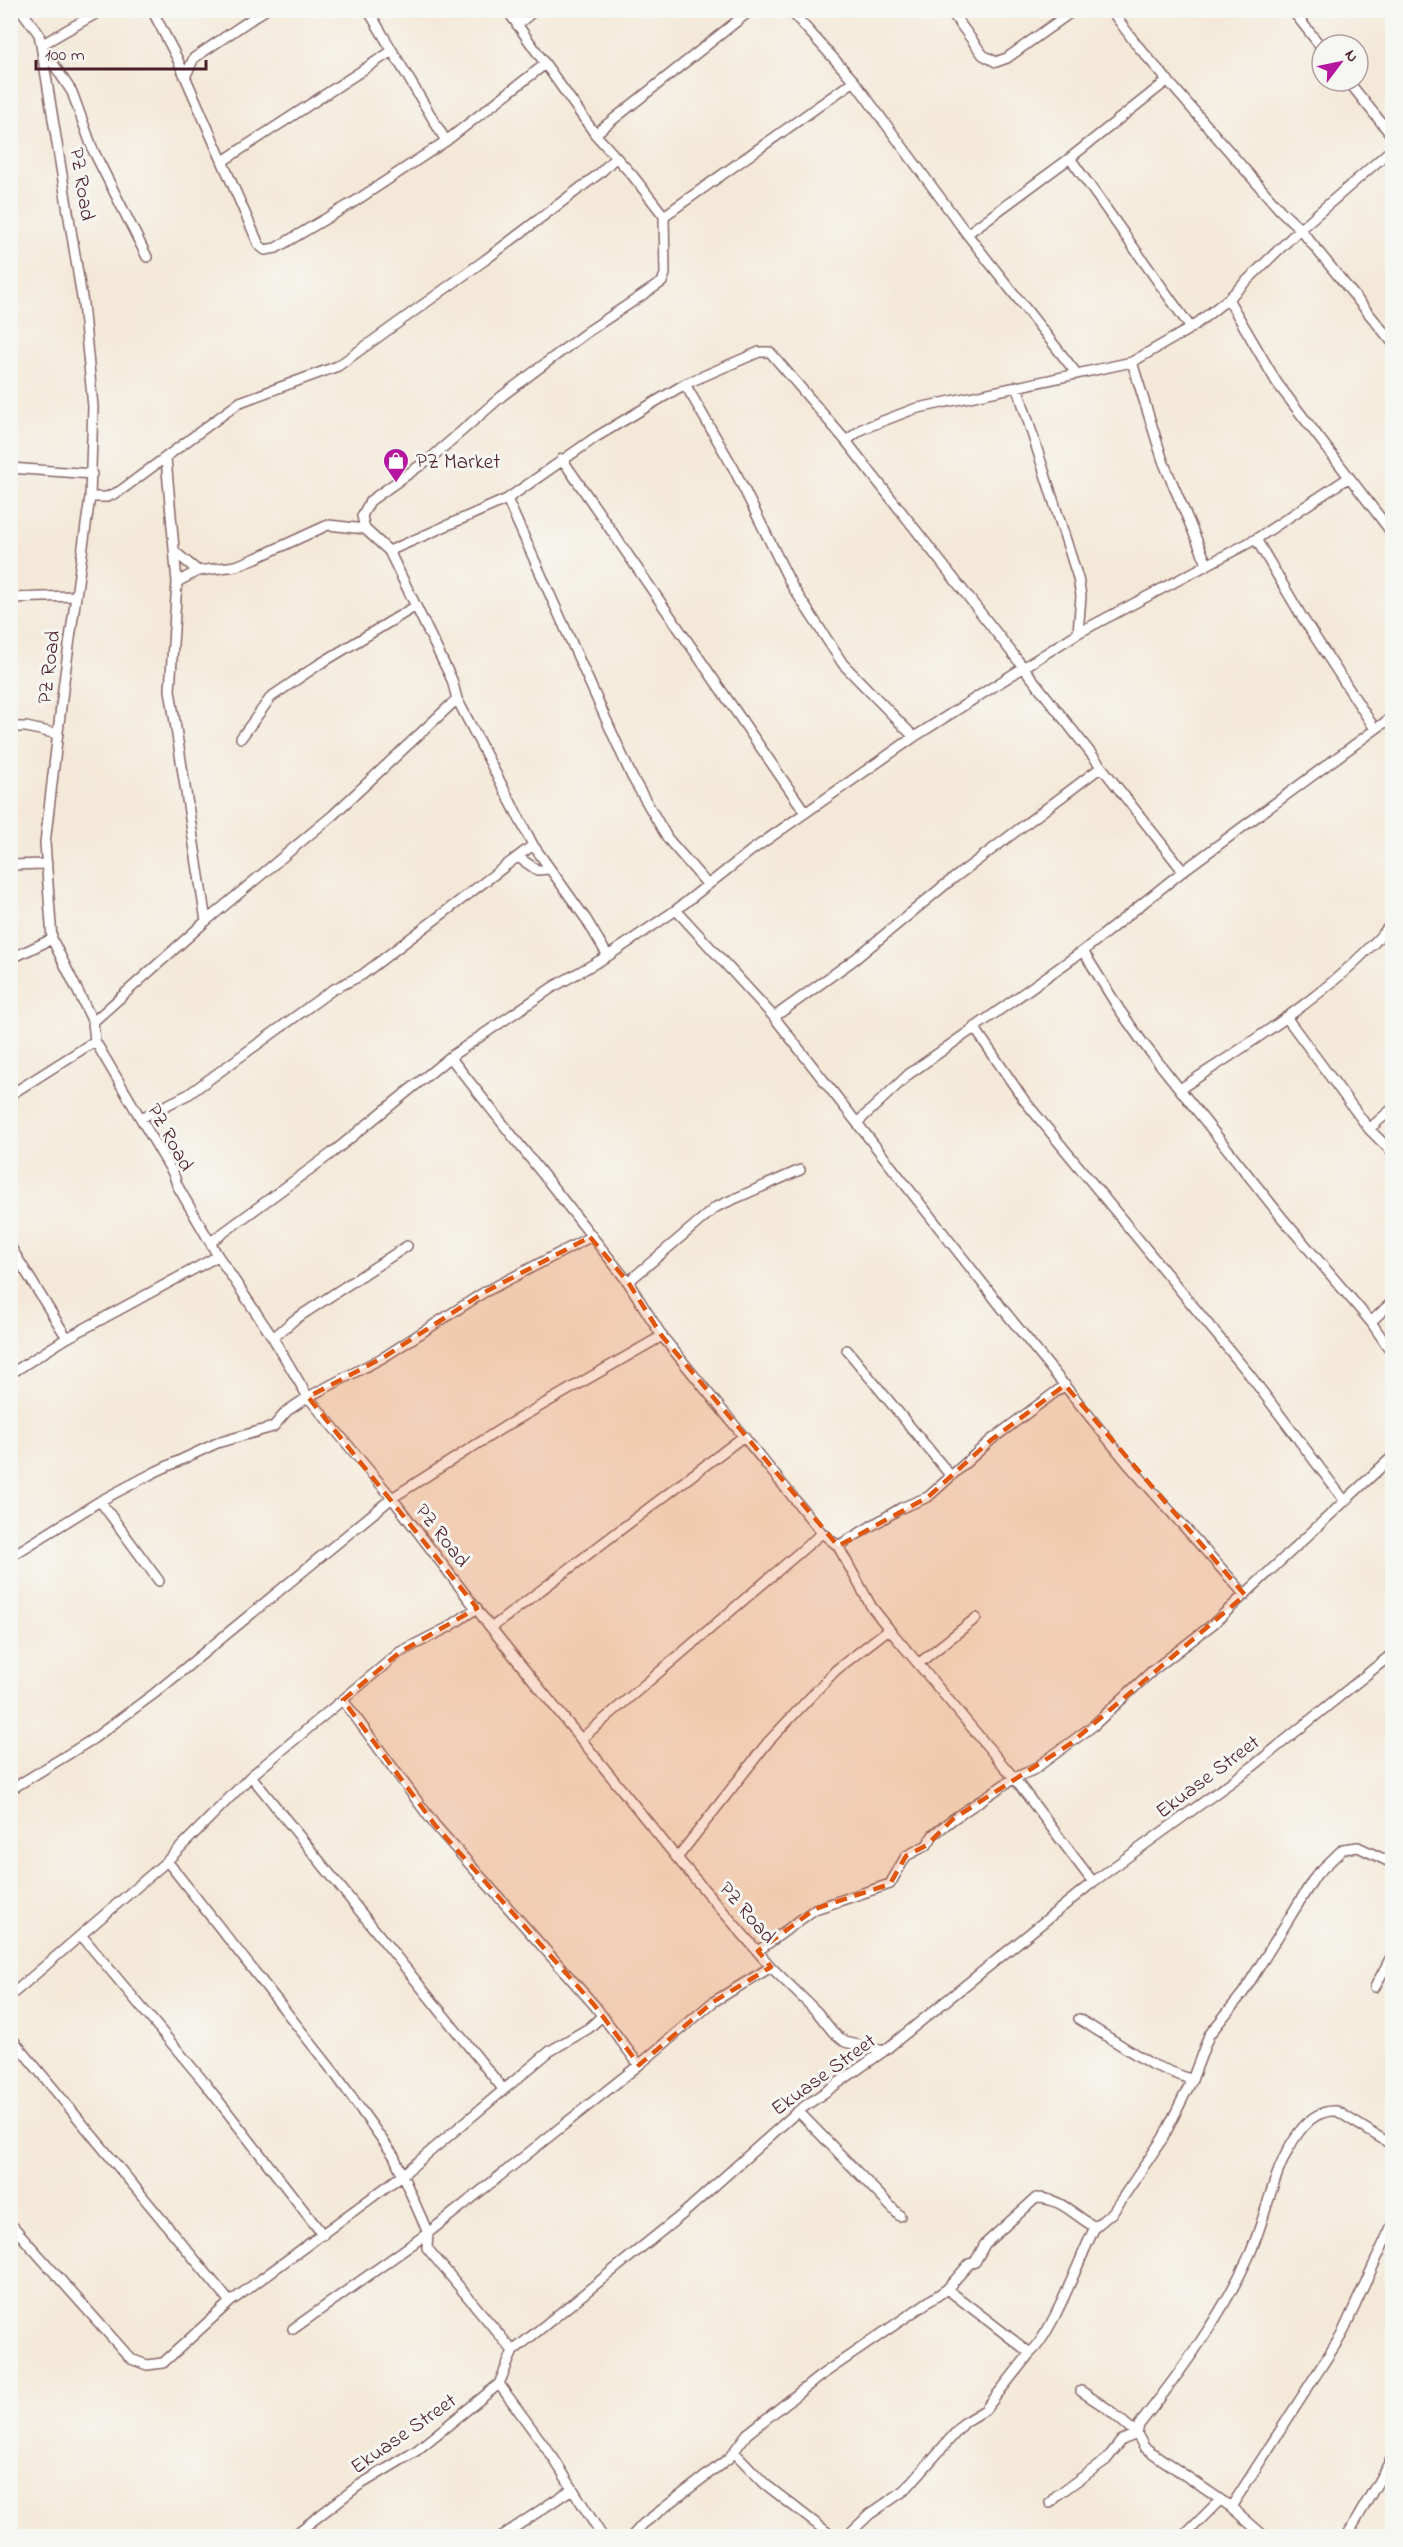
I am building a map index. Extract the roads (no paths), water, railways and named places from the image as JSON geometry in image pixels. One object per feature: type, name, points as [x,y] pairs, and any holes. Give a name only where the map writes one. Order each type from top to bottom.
[{"type":"street","name":"PZ Road","points":[[21,10],[39,34],[41,45],[83,304],[93,407],[90,497],[75,596],[45,843],[52,939],[93,1022],[94,1041],[212,1241],[218,1256],[309,1397],[392,1498],[490,1628],[678,1858],[771,1967],[845,2042],[884,2051]]},
{"type":"street","points":[[102,10],[41,45],[72,92],[93,150],[147,257]]},
{"type":"street","points":[[152,10],[177,58],[224,161],[259,245],[265,250],[276,248],[354,202],[446,141],[544,65]]},
{"type":"street","points":[[185,77],[194,58],[265,10]]},
{"type":"street","points":[[368,10],[446,141]]},
{"type":"street","points":[[507,10],[595,134],[664,216],[667,262],[662,282],[570,345],[502,396],[432,457],[370,501],[362,516],[365,529],[389,551],[452,680],[457,699],[532,845],[586,919],[608,956]]},
{"type":"street","points":[[517,26],[535,10]]},
{"type":"street","points":[[595,134],[751,10]]},
{"type":"street","points":[[790,10],[854,81],[967,234],[1077,374]]},
{"type":"street","points":[[950,10],[983,55],[996,62],[1006,58],[1074,10]]},
{"type":"street","points":[[1111,10],[1280,210],[1300,229],[1392,342]]},
{"type":"street","points":[[1292,10],[1310,33]]},
{"type":"street","points":[[224,161],[392,51]]},
{"type":"street","points":[[177,58],[194,58]]},
{"type":"street","points":[[967,234],[1070,158],[1168,80]]},
{"type":"street","points":[[664,216],[854,81]]},
{"type":"street","points":[[1358,93],[1392,136]]},
{"type":"street","points":[[846,441],[862,429],[915,409],[1132,362],[1191,328],[1228,299],[1300,229],[1392,149]]},
{"type":"street","points":[[90,497],[107,497],[120,491],[240,402],[338,366],[495,253],[600,173],[616,157]]},
{"type":"street","points":[[1070,158],[1191,328]]},
{"type":"street","points":[[1228,299],[1277,383],[1392,533]]},
{"type":"street","points":[[389,551],[507,499],[562,459],[685,384],[759,352],[770,352],[846,441],[1183,871]]},
{"type":"street","points":[[1132,362],[1163,461],[1207,564]]},
{"type":"street","points":[[685,384],[734,469],[792,586],[843,664],[914,737]]},
{"type":"street","points":[[1017,387],[1078,578],[1081,596],[1078,633]]},
{"type":"street","points":[[166,459],[177,582],[170,690],[206,921]]},
{"type":"street","points":[[562,459],[805,812]]},
{"type":"street","points":[[10,468],[92,474]]},
{"type":"street","points":[[212,1241],[332,1153],[450,1057],[554,987],[608,956],[676,910],[805,812],[914,737],[1078,633],[1256,539],[1348,478]]},
{"type":"street","points":[[507,499],[632,777],[668,839],[708,885]]},
{"type":"street","points":[[177,582],[198,571],[236,566],[328,525],[365,529]]},
{"type":"street","points":[[1256,539],[1302,617],[1375,729]]},
{"type":"street","points":[[175,552],[198,571]]},
{"type":"street","points":[[10,598],[75,596]]},
{"type":"street","points":[[241,738],[272,697],[318,665],[416,606]]},
{"type":"street","points":[[93,1022],[206,921],[333,815],[457,699]]},
{"type":"street","points":[[858,1122],[909,1074],[1083,951],[1183,871],[1392,717]]},
{"type":"street","points":[[10,727],[26,727],[58,734]]},
{"type":"street","points":[[774,1017],[855,959],[946,884],[1100,768]]},
{"type":"street","points":[[141,1118],[189,1094],[332,990],[362,975],[444,910],[532,845]]},
{"type":"street","points":[[518,857],[537,870],[549,869]]},
{"type":"street","points":[[10,865],[47,864]]},
{"type":"street","points":[[676,910],[774,1017],[1128,1464],[1245,1595]]},
{"type":"street","points":[[1180,1089],[1286,1017],[1344,972],[1392,923]]},
{"type":"street","points":[[10,959],[52,939]]},
{"type":"street","points":[[1083,951],[1119,1009],[1180,1089],[1283,1219],[1371,1322],[1392,1353]]},
{"type":"street","points":[[1286,1017],[1369,1129],[1392,1152]]},
{"type":"street","points":[[974,1028],[1024,1100],[1249,1374],[1344,1500]]},
{"type":"street","points":[[10,1095],[94,1041]]},
{"type":"street","points":[[450,1057],[590,1237],[628,1282],[663,1336],[822,1533],[838,1546],[871,1606],[1014,1778],[1093,1882]]},
{"type":"street","points":[[1369,1129],[1392,1109]]},
{"type":"street","points":[[628,1282],[716,1207],[800,1170]]},
{"type":"street","points":[[10,1557],[100,1501],[217,1443],[273,1427],[287,1411],[309,1397],[384,1357],[483,1293],[590,1237]]},
{"type":"street","points":[[10,1246],[67,1338]]},
{"type":"street","points":[[273,1338],[294,1320],[406,1246]]},
{"type":"street","points":[[10,1374],[67,1338],[218,1256]]},
{"type":"street","points":[[1371,1322],[1392,1302]]},
{"type":"street","points":[[10,1791],[93,1739],[155,1693],[392,1498],[514,1421],[663,1336]]},
{"type":"street","points":[[847,1350],[950,1475]]},
{"type":"street","points":[[838,1546],[902,1508],[928,1497],[991,1440],[1065,1385]]},
{"type":"street","points":[[490,1628],[645,1510],[693,1478],[744,1436]]},
{"type":"street","points":[[758,1951],[815,1909],[890,1884],[906,1856],[927,1845],[933,1835],[952,1819],[1014,1778],[1033,1770],[1086,1732],[1152,1671],[1198,1636],[1245,1595],[1392,1457]]},
{"type":"street","points":[[100,1501],[159,1581]]},
{"type":"street","points":[[580,1739],[822,1533]]},
{"type":"street","points":[[10,1996],[166,1861],[251,1776],[400,1652],[449,1627],[477,1608]]},
{"type":"street","points":[[918,1664],[976,1618]]},
{"type":"street","points":[[678,1858],[768,1742],[836,1670],[889,1629]]},
{"type":"street","name":"Ekuase Street","points":[[293,2536],[358,2486],[416,2451],[499,2384],[513,2351],[684,2213],[798,2111],[884,2051],[1093,1882],[1252,1767],[1392,1654]]},
{"type":"street","points":[[343,1700],[435,1826],[602,2016],[639,2065]]},
{"type":"street","points":[[251,1776],[503,2089]]},
{"type":"street","points":[[847,2536],[870,2514],[905,2490],[965,2422],[985,2410],[1037,2347],[1095,2227],[1119,2204],[1163,2138],[1192,2080],[1209,2036],[1243,1993],[1316,1875],[1343,1849],[1358,1847],[1392,1863]]},
{"type":"street","points":[[166,1861],[336,2075],[394,2156],[428,2233],[428,2248],[513,2351]]},
{"type":"street","points":[[81,1935],[204,2082],[323,2235]]},
{"type":"street","points":[[1375,1987],[1392,1955]]},
{"type":"street","points":[[292,2330],[428,2233],[639,2065],[713,2002],[771,1967]]},
{"type":"street","points":[[10,2223],[131,2359],[147,2365],[163,2363],[230,2302],[401,2176],[550,2051],[589,2028],[602,2016]]},
{"type":"street","points":[[1079,2019],[1151,2064],[1192,2080]]},
{"type":"street","points":[[10,2036],[230,2302]]},
{"type":"street","points":[[798,2111],[900,2216]]},
{"type":"street","points":[[1137,2434],[1139,2425],[1181,2372],[1249,2257],[1285,2159],[1305,2125],[1316,2115],[1337,2111],[1392,2145]]},
{"type":"street","points":[[632,2536],[643,2524],[734,2452],[747,2434],[820,2376],[947,2289],[969,2264],[975,2262],[985,2244],[1036,2198],[1048,2198],[1067,2206],[1095,2227]]},
{"type":"street","points":[[1231,2507],[1341,2336],[1392,2225]]},
{"type":"street","points":[[947,2289],[1030,2353]]},
{"type":"street","points":[[499,2384],[554,2459],[602,2536]]},
{"type":"street","points":[[1081,2391],[1108,2409],[1137,2434],[1144,2448],[1231,2507],[1264,2536]]},
{"type":"street","points":[[1050,2503],[1056,2496],[1106,2460],[1122,2440],[1137,2434]]},
{"type":"street","points":[[734,2452],[765,2484],[832,2536]]},
{"type":"street","points":[[1347,2536],[1392,2458]]},
{"type":"street","points":[[502,2536],[572,2489]]},
{"type":"street","points":[[1184,2536],[1220,2500]]},
{"type":"street","points":[[10,2529],[15,2536]]},
{"type":"place","name":"PZ Market","points":[[396,484]]}]
